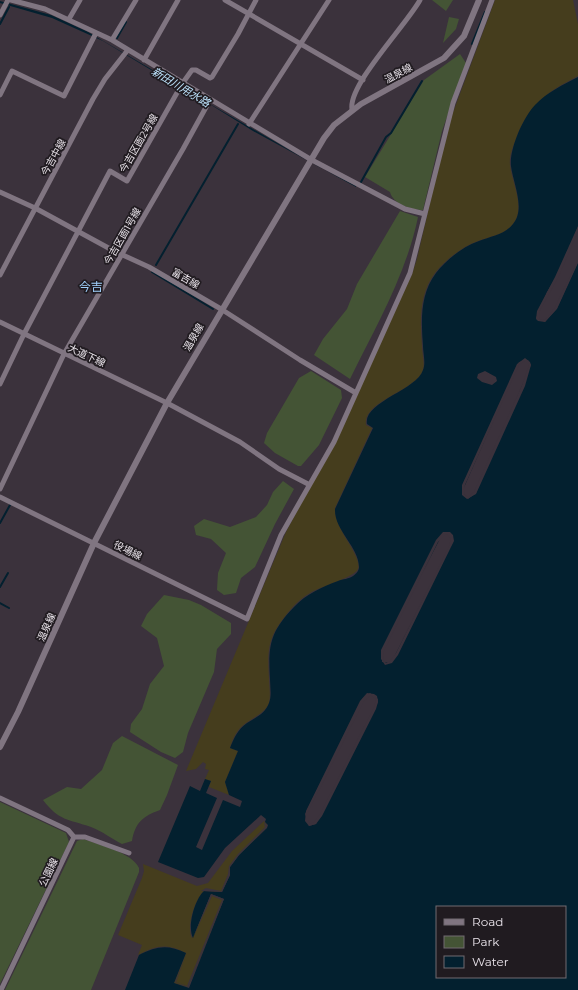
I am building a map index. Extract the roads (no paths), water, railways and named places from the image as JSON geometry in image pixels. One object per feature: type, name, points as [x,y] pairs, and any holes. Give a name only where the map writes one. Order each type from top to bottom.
[{"type":"street","points":[[69,19],[80,0]]},
{"type":"street","points":[[112,40],[136,0]]},
{"type":"street","points":[[144,60],[178,0]]},
{"type":"street","points":[[225,0],[363,80]]},
{"type":"street","name":"今吉区画2号線","points":[[0,384],[24,334],[110,171],[127,181],[182,84],[192,70],[196,70],[212,77],[238,34],[256,0]]},
{"type":"street","points":[[249,124],[328,0]]},
{"type":"street","points":[[352,109],[351,104],[363,80],[420,0]]},
{"type":"street","name":"温泉線","points":[[0,747],[18,712],[94,543],[167,402],[310,159],[334,125],[352,109],[444,58],[464,36],[480,0]]},
{"type":"street","points":[[308,484],[334,442],[410,273],[452,102],[492,0]]},
{"type":"street","points":[[0,16],[6,3],[45,9],[69,19],[112,40],[182,84],[310,159],[405,209],[425,214]]},
{"type":"street","points":[[0,94],[12,71],[64,96],[96,32]]},
{"type":"street","name":"今吉中線","points":[[0,274],[72,142],[92,99],[105,79],[128,51]]},
{"type":"street","name":"今吉区画1号線","points":[[0,489],[64,354],[210,100]]},
{"type":"street","name":"富吉線","points":[[0,192],[78,230],[222,309],[300,360],[356,393]]},
{"type":"street","name":"大道下線","points":[[0,322],[64,354],[167,402],[240,442],[279,469],[308,484]]},
{"type":"street","name":"役場線","points":[[0,497],[247,619],[281,535],[308,484]]},
{"type":"street","points":[[0,798],[68,830],[74,837],[85,837],[129,853]]},
{"type":"street","name":"公園線","points":[[1,990],[74,837]]},
{"type":"water","name":"新田川用水路","points":[[0,1],[51,15],[88,32],[202,99],[201,100],[194,96],[103,41],[52,18],[0,3]]},
{"type":"water","points":[[578,77],[578,227],[536,318],[545,322],[557,308],[578,262],[578,990],[125,990],[139,955],[162,947],[173,948],[186,953],[174,983],[189,988],[224,899],[211,894],[193,938],[191,933],[191,920],[195,906],[204,891],[222,892],[230,875],[230,867],[239,855],[267,828],[268,825],[265,822],[266,819],[261,815],[225,848],[204,877],[198,878],[158,862],[190,786],[200,791],[205,779],[211,781],[206,793],[217,798],[196,847],[202,850],[223,800],[240,807],[242,801],[229,795],[225,782],[238,751],[230,748],[241,728],[263,713],[269,703],[271,694],[269,667],[270,648],[275,632],[286,616],[304,598],[314,591],[351,577],[356,573],[359,567],[355,552],[338,524],[335,509],[373,428],[367,424],[368,416],[373,409],[381,403],[411,384],[419,377],[423,370],[422,317],[424,299],[436,273],[455,254],[473,244],[506,231],[517,218],[519,204],[511,166],[512,151],[518,133],[526,117],[539,101],[555,89]],"holes":[[[528,360],[531,365],[476,493],[468,499],[462,492],[519,362]],[[485,371],[496,377],[497,381],[492,385],[482,382],[477,378],[478,374]],[[443,533],[452,535],[453,541],[391,663],[382,662],[382,650]],[[370,693],[378,699],[378,702],[316,824],[309,826],[305,814],[363,698]]]},
{"type":"water","points":[[203,100],[311,163],[253,131]]},
{"type":"water","points":[[324,169],[356,186],[356,187]]},
{"type":"waterway","points":[[0,24],[9,7]]},
{"type":"waterway","points":[[472,44],[485,12]]},
{"type":"waterway","points":[[117,38],[126,22]]},
{"type":"waterway","points":[[361,182],[386,137],[391,133],[422,81]]},
{"type":"waterway","points":[[156,265],[238,124]]},
{"type":"waterway","points":[[152,272],[213,309]]},
{"type":"waterway","points":[[0,523],[10,505]]},
{"type":"waterway","points":[[0,587],[8,573]]},
{"type":"waterway","points":[[0,603],[9,608]]},
{"type":"district","name":"今吉","points":[[91,287]]}]
